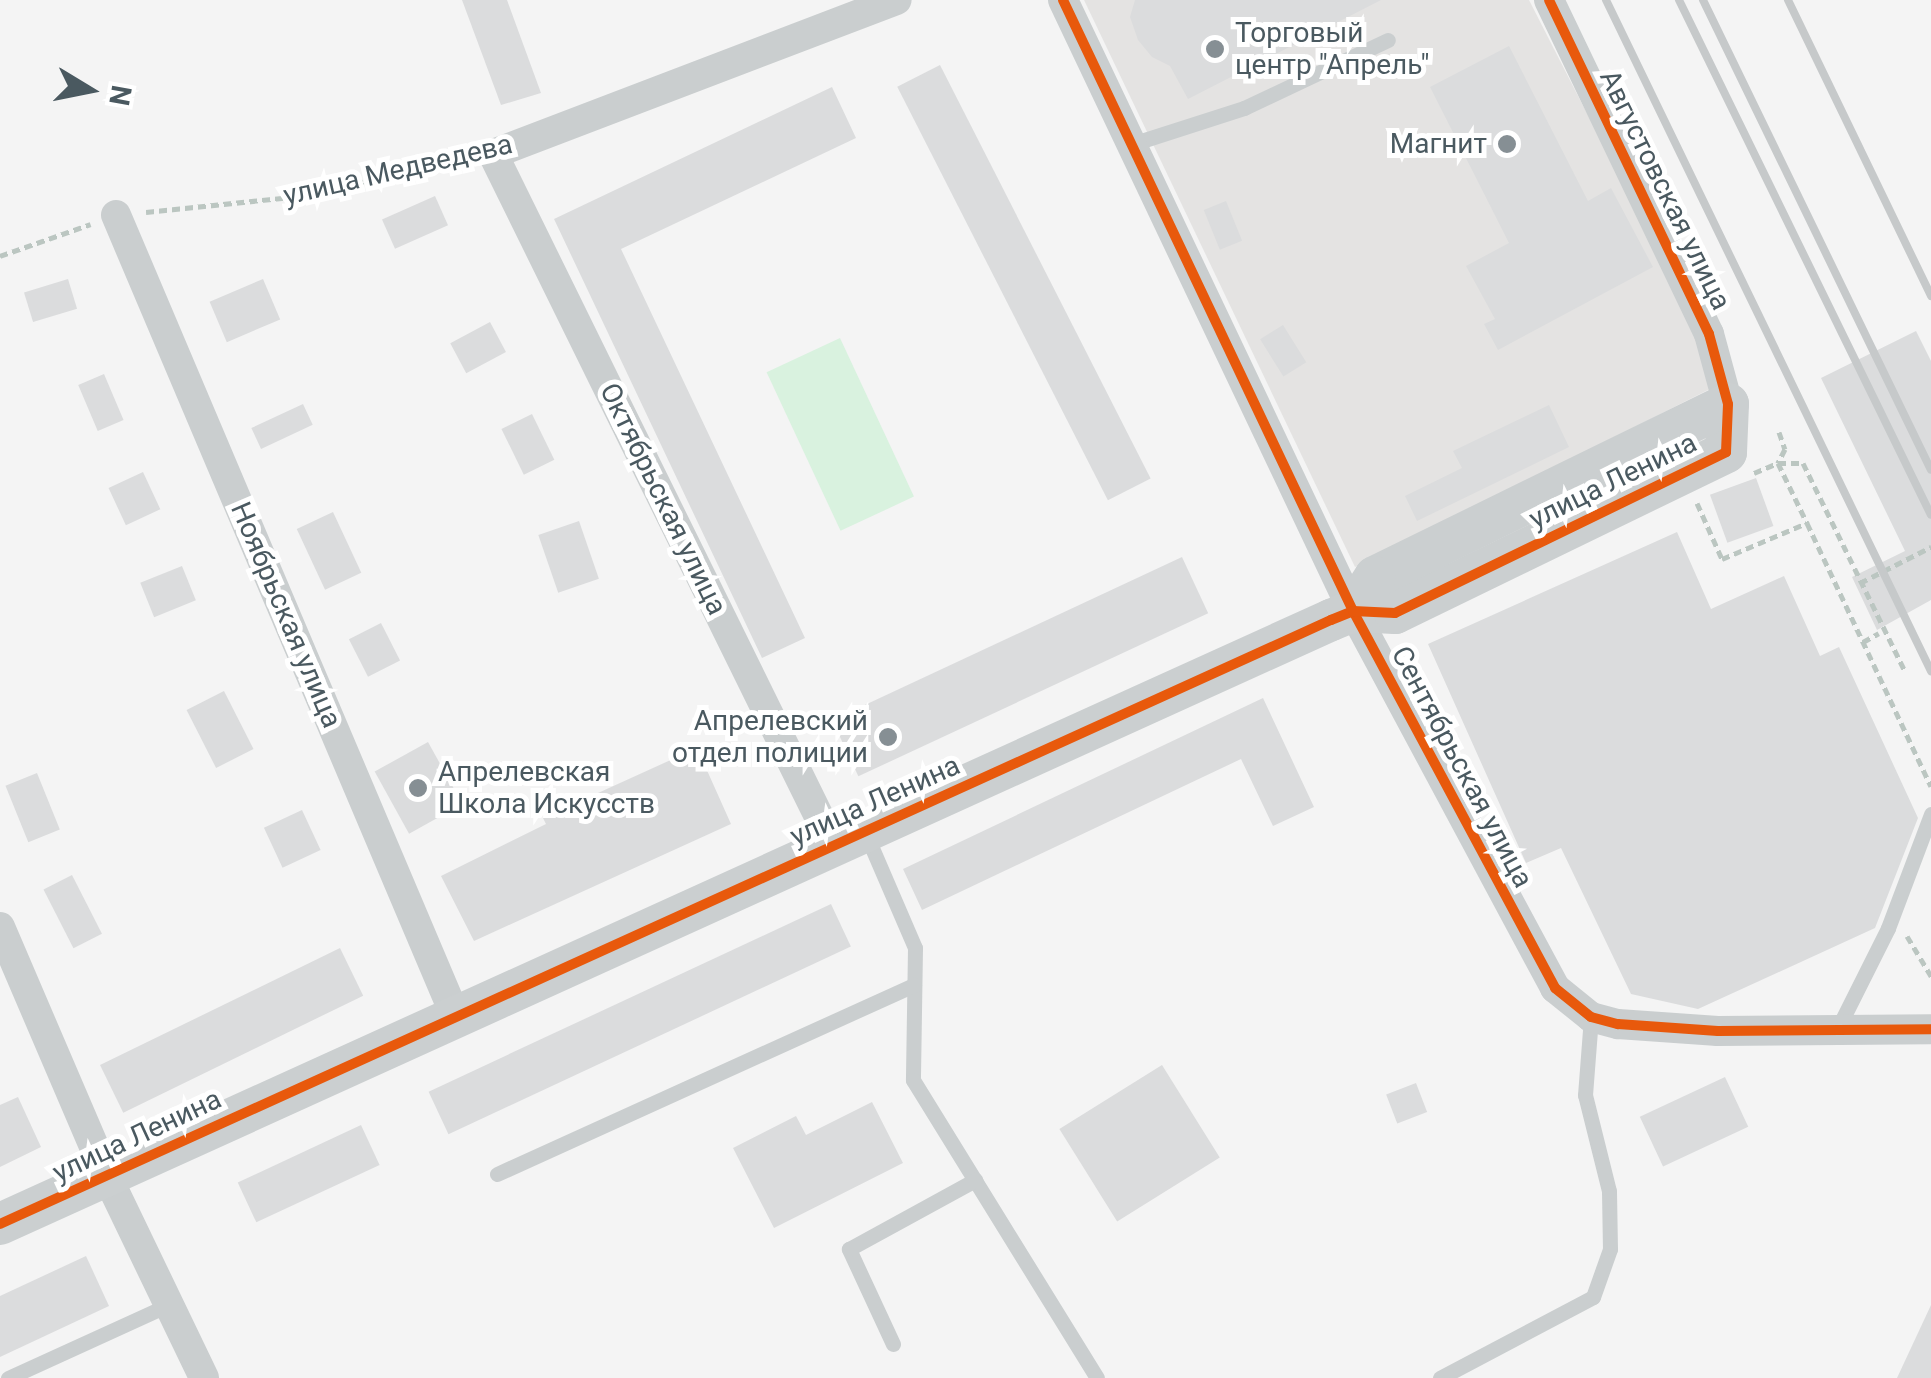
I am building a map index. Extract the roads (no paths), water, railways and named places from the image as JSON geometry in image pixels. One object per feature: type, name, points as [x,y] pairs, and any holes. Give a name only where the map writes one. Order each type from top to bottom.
[{"type":"street","name":"улица Медведева","points":[[493,154],[897,0]]},
{"type":"street","name":"Сентябрьская улица","points":[[1063,0],[1352,611],[1554,988],[1591,1017]]},
{"type":"street","name":"Августовская улица","points":[[1549,0],[1708,334],[1728,404]]},
{"type":"street","name":"Октябрьская улица","points":[[493,154],[849,838]]},
{"type":"street","name":"Ноябрьская улица","points":[[116,215],[455,1015]]},
{"type":"street","name":"улица Ленина","points":[[0,1224],[1352,611],[1376,577],[1728,404]]},
{"type":"street","points":[[0,927],[106,1174],[204,1378]]},
{"type":"street","points":[[1591,1017],[1718,1031],[1931,1029]]},
{"type":"lane","points":[[1132,144],[1244,108],[1388,40]]},
{"type":"lane","points":[[1838,1030],[1888,928],[1931,814]]},
{"type":"lane","points":[[849,838],[915,948],[913,1080],[1097,1378]]},
{"type":"lane","points":[[497,1174],[914,985]]},
{"type":"lane","points":[[1440,1378],[1593,1297],[1610,1249],[1609,1192],[1585,1096],[1591,1017]]},
{"type":"lane","points":[[892,1344],[849,1249],[975,1180]]},
{"type":"lane","points":[[8,1378],[168,1305]]},
{"type":"railway","points":[[1606,0],[1931,671]]},
{"type":"railway","points":[[1679,0],[1931,515]]},
{"type":"railway","points":[[1703,0],[1931,470]]},
{"type":"railway","points":[[1788,0],[1931,296]]},
{"type":"place","name":"Торговый центр \"Апрель\"","points":[[1215,49]]},
{"type":"place","name":"Магнит","points":[[1507,144]]},
{"type":"place","name":"Апрелевский отдел полиции","points":[[888,737]]},
{"type":"place","name":"Апрелевская Школа Искусств","points":[[418,788]]}]
